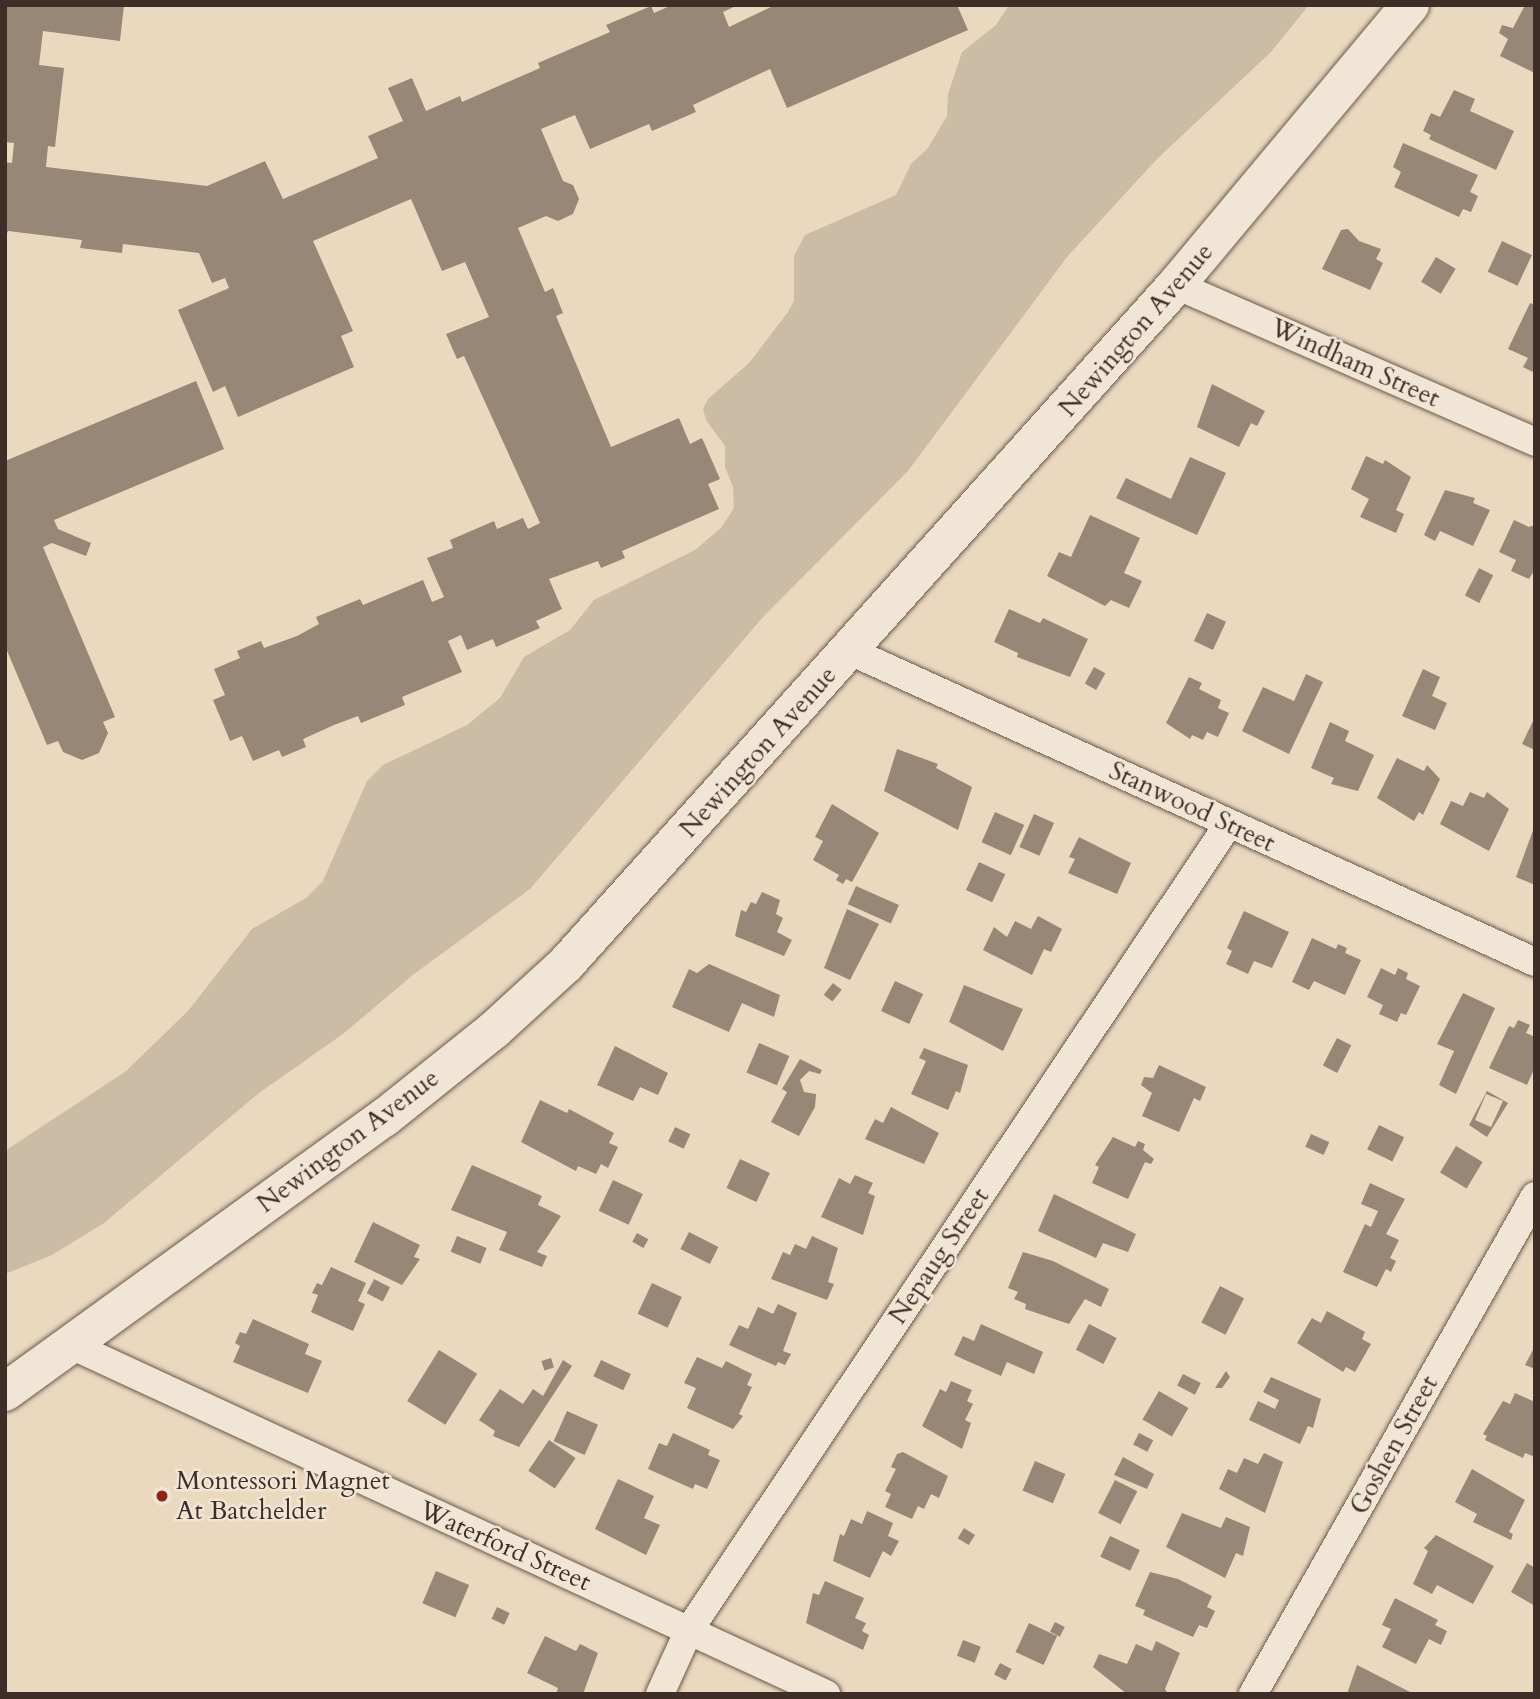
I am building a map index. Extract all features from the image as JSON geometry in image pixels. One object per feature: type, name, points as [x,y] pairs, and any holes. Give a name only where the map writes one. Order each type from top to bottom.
[{"type":"main road","name":"Newington Avenue","points":[[5,1392],[384,1118],[494,1030],[583,946],[1176,285],[1410,5]]},
{"type":"street","name":"Windham Street","points":[[1176,285],[1535,442]]},
{"type":"street","name":"Stanwood Street","points":[[850,651],[1228,825],[1535,962]]},
{"type":"street","name":"Nepaug Street","points":[[660,1694],[689,1630],[1228,825]]},
{"type":"street","name":"Goshen Street","points":[[1253,1694],[1535,1196]]},
{"type":"street","name":"Waterford Street","points":[[71,1345],[826,1694]]},
{"type":"shaded area","points":[[1009,5],[1309,5],[1271,52],[1157,159],[1067,257],[908,471],[763,617],[530,889],[414,974],[343,1034],[259,1093],[104,1223],[52,1255],[5,1274],[5,1151],[126,1071],[188,1011],[252,929],[306,898],[323,881],[367,781],[383,765],[467,725],[500,698],[524,657],[570,630],[594,600],[695,550],[721,528],[734,508],[733,487],[725,467],[725,446],[706,420],[703,409],[708,399],[749,363],[788,312],[794,301],[794,256],[805,235],[896,195],[911,164],[928,148],[947,116],[948,94],[962,52],[996,25]]},
{"type":"building","points":[[5,5],[124,5],[120,41],[43,31],[39,65],[64,68],[55,147],[48,146],[46,167],[207,186],[265,161],[283,199],[378,158],[368,136],[403,121],[388,88],[412,78],[426,111],[460,96],[462,102],[540,68],[538,63],[610,32],[606,25],[651,6],[654,13],[672,5],[738,5],[723,12],[729,27],[775,5],[957,5],[968,30],[787,108],[770,69],[693,105],[696,112],[652,131],[649,124],[590,149],[575,115],[541,129],[563,181],[573,185],[579,199],[573,214],[558,221],[546,216],[518,228],[545,292],[553,288],[563,313],[556,316],[611,447],[679,418],[690,444],[702,438],[720,479],[708,484],[719,509],[622,551],[625,558],[601,568],[598,561],[549,579],[562,609],[536,621],[540,628],[496,647],[493,639],[467,650],[461,635],[448,641],[462,672],[402,697],[405,705],[361,723],[358,716],[334,725],[303,739],[306,747],[282,757],[279,750],[253,761],[242,736],[230,741],[213,700],[225,695],[214,669],[240,658],[237,651],[261,641],[264,648],[297,636],[319,624],[316,617],[360,599],[363,605],[423,580],[432,602],[444,597],[427,558],[453,548],[450,540],[494,521],[497,529],[523,518],[528,529],[540,523],[464,356],[457,359],[446,334],[489,317],[465,262],[442,271],[411,199],[313,241],[353,331],[341,336],[354,367],[238,417],[225,386],[213,392],[178,310],[229,288],[225,278],[212,283],[199,253],[123,244],[122,253],[80,248],[82,240],[8,231],[5,238],[5,162],[12,163],[14,143],[5,142]]},
{"type":"building","points":[[1525,5],[1535,5],[1535,73],[1500,56],[1508,39],[1499,33],[1502,25],[1513,28]]},
{"type":"building","points":[[1454,90],[1475,99],[1470,111],[1514,131],[1496,170],[1429,139],[1431,135],[1423,131],[1431,113],[1440,117]]},
{"type":"building","points":[[1403,143],[1478,175],[1470,192],[1478,196],[1471,212],[1463,209],[1459,217],[1394,187],[1401,172],[1393,167]]},
{"type":"building","points":[[1348,229],[1359,241],[1381,249],[1376,259],[1383,263],[1370,290],[1322,269],[1341,230]]},
{"type":"building","points":[[1502,241],[1532,255],[1518,286],[1488,272]]},
{"type":"building","points":[[1436,257],[1456,269],[1441,294],[1421,282]]},
{"type":"building","points":[[1530,303],[1535,305],[1535,373],[1523,367],[1528,358],[1508,349]]},
{"type":"building","points":[[196,381],[224,449],[54,520],[58,529],[91,543],[86,556],[52,543],[43,547],[115,717],[103,722],[108,733],[99,753],[82,760],[63,752],[58,741],[47,745],[5,646],[5,461]]},
{"type":"building","points":[[1212,384],[1265,411],[1257,426],[1251,423],[1239,447],[1197,427]]},
{"type":"building","points":[[1366,456],[1383,464],[1385,460],[1411,477],[1396,510],[1404,514],[1396,533],[1360,517],[1369,499],[1351,489]]},
{"type":"building","points":[[1190,457],[1226,473],[1197,535],[1116,498],[1126,478],[1171,499]]},
{"type":"building","points":[[1445,490],[1475,498],[1473,503],[1490,510],[1473,546],[1440,531],[1435,541],[1424,535]]},
{"type":"building","points":[[1090,515],[1140,538],[1124,573],[1142,581],[1129,608],[1111,600],[1105,606],[1047,576],[1059,552],[1071,557]]},
{"type":"building","points":[[1514,520],[1529,527],[1535,525],[1535,569],[1529,579],[1511,571],[1516,560],[1499,552]]},
{"type":"building","points":[[1479,568],[1493,575],[1479,603],[1465,596]]},
{"type":"building","points":[[1009,609],[1040,623],[1043,618],[1088,639],[1070,677],[1017,657],[1018,653],[994,642]]},
{"type":"building","points":[[1207,613],[1226,622],[1213,650],[1194,641]]},
{"type":"building","points":[[1094,667],[1105,673],[1096,690],[1085,684]]},
{"type":"building","points":[[1423,669],[1440,677],[1432,696],[1447,703],[1435,730],[1402,716]]},
{"type":"building","points":[[1306,674],[1323,682],[1289,754],[1242,731],[1263,687],[1294,701]]},
{"type":"building","points":[[1189,677],[1202,683],[1199,689],[1221,700],[1218,708],[1229,713],[1218,737],[1207,732],[1203,740],[1192,735],[1190,739],[1166,723]]},
{"type":"building","points":[[1535,717],[1535,750],[1522,744]]},
{"type":"building","points":[[1330,722],[1349,731],[1345,741],[1374,755],[1358,791],[1331,784],[1334,778],[1311,768]]},
{"type":"building","points":[[897,749],[938,764],[936,768],[972,787],[958,830],[884,791]]},
{"type":"building","points":[[1397,758],[1424,771],[1427,765],[1440,779],[1423,815],[1419,812],[1414,821],[1377,798]]},
{"type":"building","points":[[1470,792],[1484,798],[1487,792],[1509,809],[1489,851],[1440,824],[1451,801],[1463,806]]},
{"type":"building","points":[[832,804],[879,833],[852,882],[846,879],[843,884],[836,880],[839,875],[813,860],[823,841],[815,837]]},
{"type":"building","points":[[995,812],[1024,825],[1011,855],[982,842]]},
{"type":"building","points":[[1034,814],[1054,823],[1039,856],[1019,847]]},
{"type":"building","points":[[1535,825],[1535,885],[1516,877]]},
{"type":"building","points":[[1079,837],[1131,863],[1117,894],[1068,873],[1075,859],[1069,857]]},
{"type":"building","points":[[979,862],[1005,874],[992,902],[966,890]]},
{"type":"building","points":[[856,886],[899,905],[891,923],[848,904]]},
{"type":"building","points":[[762,892],[780,900],[776,914],[783,918],[777,932],[792,940],[784,956],[735,936],[741,910],[746,912],[751,902],[756,904]]},
{"type":"building","points":[[847,909],[879,924],[850,980],[824,968]]},
{"type":"building","points":[[1244,911],[1289,932],[1272,968],[1254,961],[1248,974],[1226,964],[1232,951],[1227,948]]},
{"type":"building","points":[[1038,916],[1062,929],[1051,952],[1044,949],[1032,975],[983,950],[994,927],[1007,937],[1015,921],[1031,929]]},
{"type":"building","points":[[1312,938],[1336,949],[1338,944],[1347,948],[1345,953],[1361,960],[1345,995],[1314,981],[1309,990],[1292,982]]},
{"type":"building","points":[[709,964],[780,995],[774,1017],[742,1003],[729,1032],[672,1007],[689,969],[697,973]]},
{"type":"building","points":[[1381,968],[1395,975],[1398,968],[1408,973],[1406,979],[1420,986],[1406,1015],[1401,1013],[1397,1022],[1379,1014],[1383,1005],[1367,997]]},
{"type":"building","points":[[895,981],[923,994],[909,1024],[881,1011]]},
{"type":"building","points":[[833,983],[842,990],[832,1002],[824,995]]},
{"type":"building","points":[[964,985],[1023,1009],[1003,1051],[949,1022]]},
{"type":"building","points":[[1463,993],[1495,1008],[1456,1094],[1439,1085],[1454,1051],[1437,1044]]},
{"type":"building","points":[[1518,1020],[1530,1025],[1526,1033],[1535,1037],[1535,1067],[1527,1085],[1489,1068],[1509,1026],[1514,1028]]},
{"type":"building","points":[[1337,1038],[1351,1045],[1337,1073],[1323,1066]]},
{"type":"building","points":[[759,1043],[789,1056],[777,1085],[746,1072]]},
{"type":"building","points":[[615,1046],[668,1073],[658,1095],[640,1087],[633,1101],[597,1085]]},
{"type":"building","points":[[924,1048],[968,1065],[960,1093],[956,1091],[948,1110],[911,1094],[926,1061],[919,1058]]},
{"type":"building","points":[[800,1059],[822,1070],[820,1074],[809,1071],[800,1080],[804,1092],[816,1094],[815,1107],[799,1136],[771,1122],[787,1092],[782,1089]]},
{"type":"building","points":[[1159,1065],[1206,1087],[1200,1101],[1194,1098],[1179,1132],[1142,1116],[1152,1093],[1141,1085],[1144,1077],[1153,1078]]},
{"type":"building","points":[[1487,1091],[1508,1103],[1487,1137],[1469,1125]],"holes":[[[1486,1094],[1503,1101],[1491,1127],[1475,1120]]]},
{"type":"building","points":[[540,1100],[567,1113],[569,1109],[614,1133],[609,1143],[618,1147],[608,1168],[601,1164],[596,1174],[578,1166],[576,1171],[521,1142]]},
{"type":"building","points":[[891,1107],[939,1133],[924,1164],[865,1139],[875,1119],[883,1123]]},
{"type":"building","points":[[1379,1125],[1404,1137],[1392,1162],[1367,1149]]},
{"type":"building","points":[[675,1127],[690,1134],[684,1149],[668,1142]]},
{"type":"building","points":[[1311,1134],[1329,1142],[1324,1155],[1305,1147]]},
{"type":"building","points":[[1113,1137],[1135,1147],[1138,1141],[1145,1144],[1143,1150],[1154,1159],[1151,1164],[1145,1162],[1128,1199],[1092,1183],[1099,1167],[1095,1165]]},
{"type":"building","points":[[1456,1146],[1483,1162],[1467,1189],[1440,1173]]},
{"type":"building","points":[[740,1159],[770,1173],[756,1202],[726,1188]]},
{"type":"building","points":[[472,1165],[542,1196],[538,1205],[561,1216],[537,1252],[547,1256],[542,1267],[499,1250],[507,1232],[451,1210]]},
{"type":"building","points":[[855,1175],[873,1183],[868,1193],[875,1196],[863,1235],[821,1217],[839,1178],[850,1184]]},
{"type":"building","points":[[613,1180],[643,1194],[629,1225],[599,1211]]},
{"type":"building","points":[[1370,1183],[1405,1199],[1386,1234],[1399,1240],[1390,1258],[1396,1261],[1391,1272],[1386,1269],[1377,1287],[1343,1272],[1365,1224],[1371,1227],[1378,1211],[1361,1204]]},
{"type":"building","points":[[1054,1194],[1136,1234],[1128,1252],[1103,1243],[1096,1258],[1038,1231]]},
{"type":"building","points":[[373,1222],[420,1245],[414,1257],[420,1259],[402,1285],[354,1262]]},
{"type":"building","points":[[689,1232],[718,1247],[710,1264],[680,1249]]},
{"type":"building","points":[[637,1233],[648,1239],[644,1248],[632,1242]]},
{"type":"building","points":[[457,1236],[487,1248],[480,1264],[451,1252]]},
{"type":"building","points":[[812,1236],[838,1248],[828,1282],[834,1284],[827,1300],[771,1279],[783,1252],[790,1255],[795,1244],[806,1249]]},
{"type":"building","points":[[1023,1252],[1053,1261],[1109,1289],[1101,1307],[1085,1299],[1069,1324],[1025,1309],[1026,1304],[1014,1299],[1018,1292],[1008,1288]]},
{"type":"building","points":[[331,1267],[366,1283],[358,1301],[365,1304],[353,1331],[311,1312],[318,1295],[312,1293],[317,1283],[322,1285]]},
{"type":"building","points":[[374,1279],[390,1287],[383,1301],[367,1293]]},
{"type":"building","points":[[652,1283],[682,1297],[668,1328],[638,1314]]},
{"type":"building","points":[[1220,1286],[1244,1298],[1225,1335],[1201,1323]]},
{"type":"building","points":[[778,1304],[797,1313],[783,1351],[791,1354],[785,1365],[778,1362],[776,1366],[729,1345],[739,1325],[748,1329],[758,1307],[773,1314]]},
{"type":"building","points":[[1327,1311],[1365,1332],[1362,1339],[1371,1344],[1355,1372],[1346,1367],[1343,1372],[1297,1343],[1312,1318],[1321,1323]]},
{"type":"building","points":[[253,1319],[309,1344],[305,1354],[322,1361],[308,1393],[233,1362],[240,1346],[235,1343],[240,1332],[246,1334]]},
{"type":"building","points":[[981,1324],[1043,1352],[1034,1374],[1007,1362],[1001,1376],[954,1355],[963,1336],[974,1341]]},
{"type":"building","points":[[1089,1324],[1117,1338],[1103,1364],[1076,1350]]},
{"type":"building","points":[[1535,1346],[1535,1369],[1525,1365]]},
{"type":"building","points":[[439,1350],[477,1374],[445,1425],[407,1401]]},
{"type":"building","points":[[697,1357],[722,1368],[726,1361],[752,1374],[747,1385],[752,1387],[739,1414],[743,1416],[733,1429],[687,1408],[696,1388],[684,1383]]},
{"type":"building","points":[[551,1358],[554,1368],[544,1370],[541,1361]]},
{"type":"building","points":[[563,1360],[572,1366],[519,1447],[493,1436],[495,1431],[479,1420],[500,1389],[523,1404],[533,1389],[543,1396]]},
{"type":"building","points":[[601,1360],[631,1374],[623,1390],[593,1376]]},
{"type":"building","points":[[1226,1371],[1230,1377],[1222,1388],[1215,1388]]},
{"type":"building","points":[[1183,1374],[1201,1383],[1195,1395],[1177,1386]]},
{"type":"building","points":[[1271,1377],[1321,1399],[1313,1428],[1308,1426],[1300,1444],[1249,1420],[1258,1401],[1275,1409],[1279,1400],[1263,1392]]},
{"type":"building","points":[[951,1381],[972,1390],[967,1401],[973,1404],[965,1420],[971,1423],[962,1449],[922,1426],[940,1389],[946,1392]]},
{"type":"building","points":[[1159,1391],[1188,1408],[1172,1437],[1142,1420]]},
{"type":"building","points":[[1515,1393],[1535,1402],[1535,1457],[1525,1453],[1523,1458],[1485,1440],[1487,1436],[1483,1434],[1503,1401],[1510,1404]]},
{"type":"building","points":[[567,1411],[598,1425],[585,1455],[554,1441]]},
{"type":"building","points":[[673,1433],[710,1450],[708,1455],[720,1460],[707,1489],[695,1484],[693,1489],[648,1469],[659,1443],[667,1446]]},
{"type":"building","points":[[1139,1433],[1153,1440],[1147,1452],[1133,1445]]},
{"type":"building","points":[[549,1440],[576,1458],[555,1489],[528,1471]]},
{"type":"building","points":[[903,1452],[948,1476],[939,1498],[931,1494],[924,1509],[918,1506],[912,1519],[885,1507],[891,1494],[885,1491],[896,1469],[891,1467],[897,1454]]},
{"type":"building","points":[[1264,1453],[1283,1462],[1265,1513],[1219,1489],[1228,1469],[1237,1473],[1244,1458],[1258,1464]]},
{"type":"building","points":[[1123,1457],[1154,1474],[1147,1489],[1114,1475]]},
{"type":"building","points":[[1035,1461],[1065,1474],[1053,1503],[1022,1490]]},
{"type":"building","points":[[1472,1469],[1525,1500],[1509,1532],[1513,1534],[1511,1540],[1473,1522],[1477,1514],[1455,1502]]},
{"type":"building","points":[[618,1479],[654,1496],[644,1518],[660,1525],[646,1555],[595,1529]]},
{"type":"building","points":[[1115,1480],[1137,1491],[1120,1524],[1098,1513]]},
{"type":"building","points":[[867,1511],[893,1523],[888,1536],[899,1541],[891,1556],[883,1551],[870,1578],[833,1561],[840,1534],[844,1536],[851,1519],[862,1524]]},
{"type":"building","points":[[1182,1513],[1221,1528],[1226,1517],[1250,1527],[1243,1556],[1236,1553],[1225,1578],[1166,1547]]},
{"type":"building","points":[[964,1528],[975,1535],[969,1545],[958,1538]]},
{"type":"building","points":[[1436,1535],[1494,1566],[1473,1604],[1437,1585],[1432,1594],[1413,1584],[1428,1551],[1424,1548]]},
{"type":"building","points":[[1110,1536],[1140,1550],[1130,1571],[1100,1557]]},
{"type":"building","points":[[1527,1563],[1535,1568],[1535,1606],[1511,1592]]},
{"type":"building","points":[[436,1571],[469,1585],[455,1617],[422,1603]]},
{"type":"building","points":[[1150,1572],[1178,1579],[1212,1596],[1207,1607],[1215,1611],[1207,1628],[1199,1625],[1193,1637],[1143,1615],[1145,1610],[1135,1606]]},
{"type":"building","points":[[825,1581],[864,1598],[855,1618],[866,1623],[862,1631],[869,1635],[863,1650],[806,1623],[813,1593],[819,1595]]},
{"type":"building","points":[[1395,1598],[1438,1620],[1435,1625],[1447,1631],[1441,1645],[1429,1639],[1416,1664],[1382,1647],[1391,1629],[1382,1625]]},
{"type":"building","points":[[497,1607],[510,1613],[504,1625],[492,1619]]},
{"type":"building","points":[[1055,1622],[1065,1627],[1060,1637],[1050,1632]]},
{"type":"building","points":[[1029,1623],[1057,1636],[1044,1665],[1015,1652]]},
{"type":"building","points":[[545,1636],[576,1651],[580,1644],[598,1653],[583,1694],[556,1694],[558,1688],[527,1673]]},
{"type":"building","points":[[963,1640],[981,1647],[975,1663],[957,1656]]},
{"type":"building","points":[[1156,1641],[1180,1653],[1165,1689],[1168,1694],[1127,1694],[1093,1667],[1099,1654],[1127,1664],[1136,1644],[1152,1651]]},
{"type":"building","points":[[1000,1663],[1012,1669],[1006,1680],[994,1675]]},
{"type":"building","points":[[1357,1665],[1414,1694],[1347,1694]]},
{"type":"place","name":"Montessori Magnet At Batchelder","points":[[162,1496]]}]
